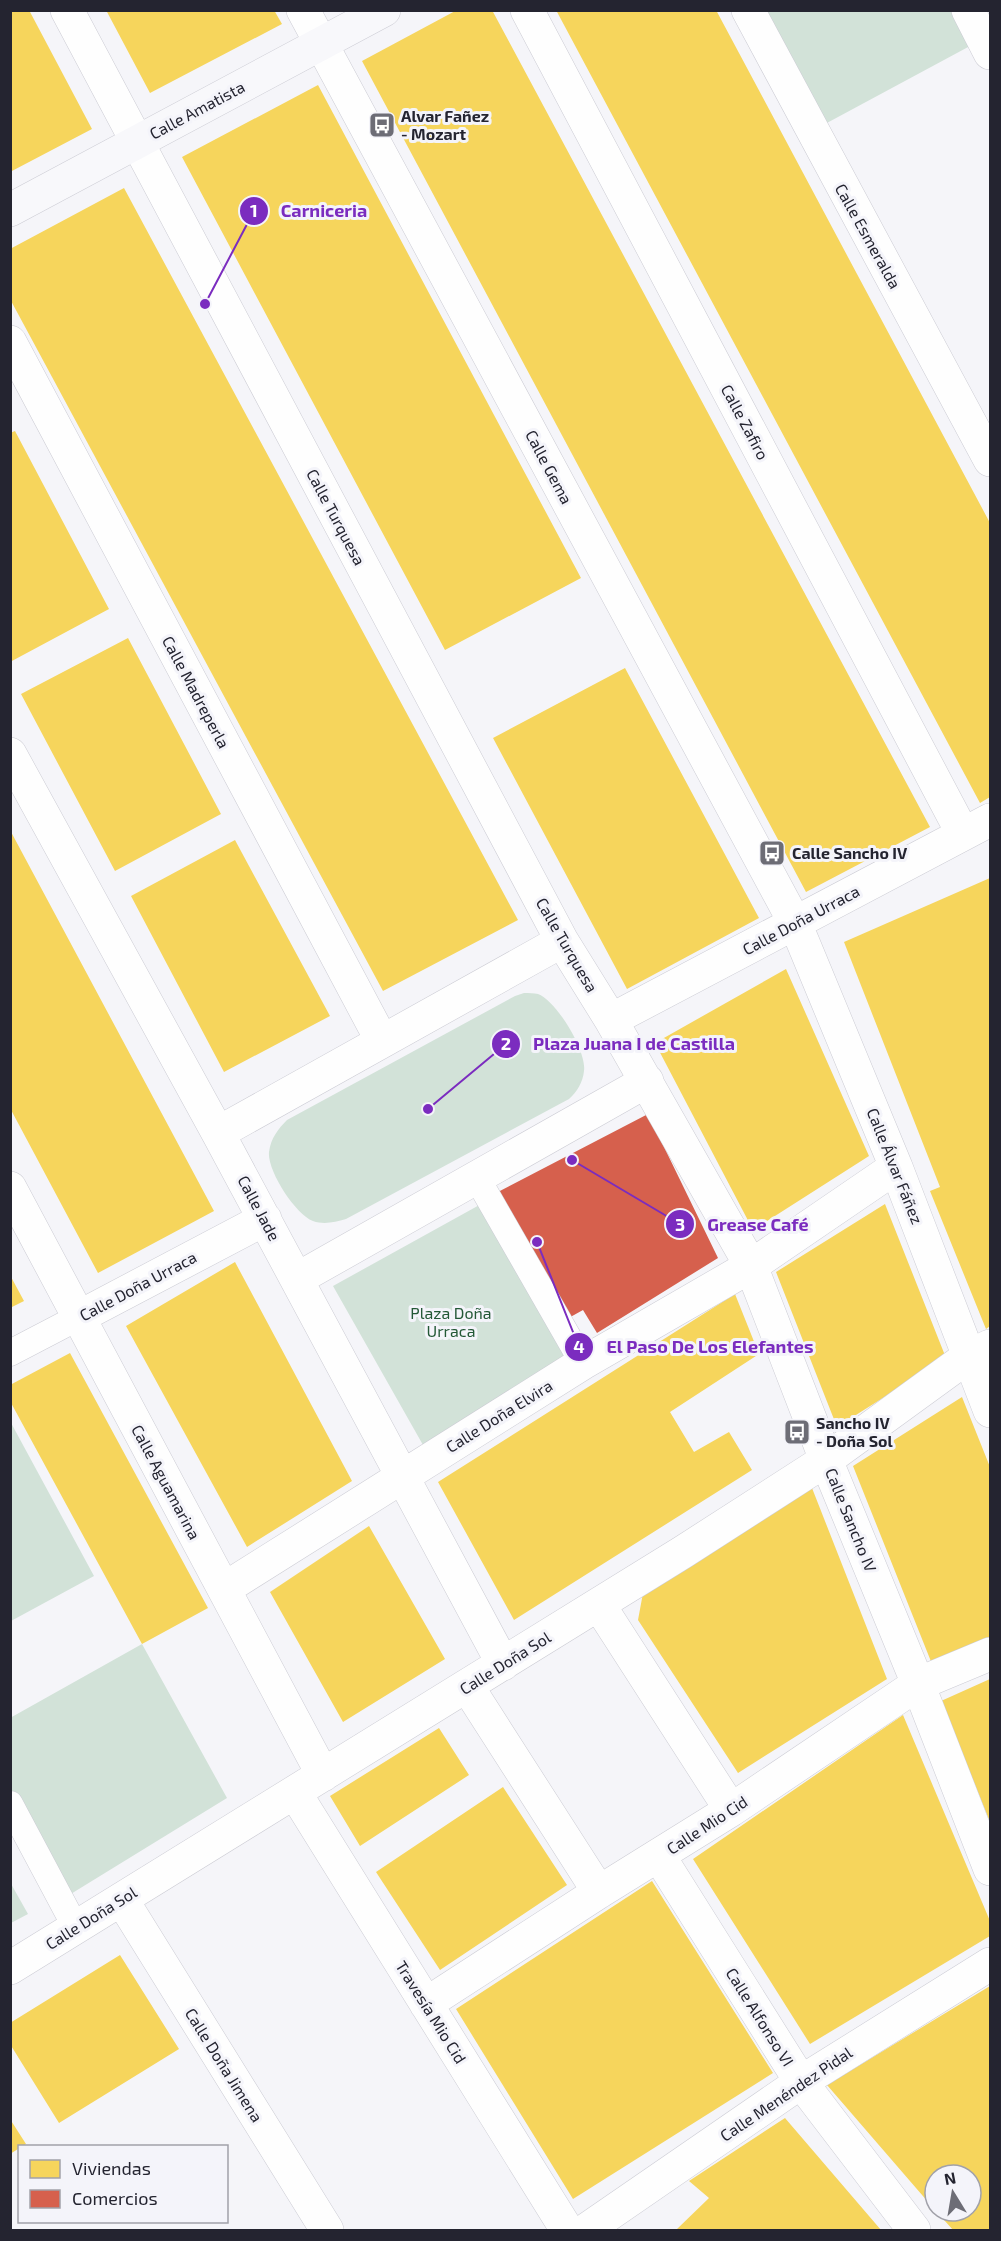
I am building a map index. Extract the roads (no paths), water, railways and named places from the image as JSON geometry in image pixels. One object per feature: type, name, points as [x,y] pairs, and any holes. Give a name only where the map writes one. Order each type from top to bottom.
[{"type":"main road","name":"Calle Amatista","points":[[10,210],[384,10]]},
{"type":"street","name":"Calle Turquesa","points":[[67,10],[562,941],[611,1020]]},
{"type":"street","name":"Calle Gema","points":[[303,10],[795,923]]},
{"type":"street","name":"Calle Zafiro","points":[[527,10],[977,827]]},
{"type":"street","name":"Calle Esmeralda","points":[[748,10],[990,460]]},
{"type":"street","points":[[968,10],[990,53]]},
{"type":"street","name":"Calle Madreperla","points":[[10,342],[382,1041]]},
{"type":"street","name":"Calle Jade","points":[[10,754],[265,1219],[503,1664]]},
{"type":"street","name":"Calle Doña Urraca","points":[[611,1020],[977,827]]},
{"type":"street","name":"Calle Álvar Fáñez","points":[[795,923],[896,1167],[980,1351],[990,1411]]},
{"type":"street","points":[[218,1133],[562,941]]},
{"type":"street","name":"Calle Sancho IV","points":[[611,1020],[751,1266],[990,1869]]},
{"type":"street","points":[[297,1280],[647,1081]]},
{"type":"street","name":"Calle Doña Elvira","points":[[224,1589],[583,1363],[751,1266],[896,1167]]},
{"type":"street","points":[[477,1178],[583,1363]]},
{"type":"street","name":"Calle Aguamarina","points":[[10,1188],[323,1775]]},
{"type":"street","name":"Calle Doña Urraca","points":[[10,1353],[265,1219]]},
{"type":"street","name":"Calle Doña Sol","points":[[10,1968],[599,1605],[826,1460],[980,1351]]},
{"type":"street","points":[[599,1605],[731,1810]]},
{"type":"street","name":"Calle Mio Cid","points":[[426,2004],[731,1810],[918,1684],[990,1654]]},
{"type":"street","points":[[467,1686],[599,1892]]},
{"type":"street","name":"Travesía Mio Cid","points":[[295,1793],[567,2230]]},
{"type":"street","points":[[10,1804],[76,1928]]},
{"type":"street","name":"Calle Alfonso VI","points":[[659,1856],[801,2082],[914,2230]]},
{"type":"street","name":"Calle Doña Jimena","points":[[122,1900],[327,2230]]},
{"type":"street","name":"Calle Menéndez Pidal","points":[[586,2230],[801,2082],[990,1964]]},
{"type":"place","name":"Alvar Fañez - Mozart","points":[[382,125]]},
{"type":"place","name":"Carniceria","points":[[205,304]]},
{"type":"place","name":"Calle Sancho IV","points":[[772,853]]},
{"type":"place","name":"Plaza Juana I de Castilla","points":[[428,1109]]},
{"type":"place","name":"Grease Café","points":[[572,1160]]},
{"type":"place","name":"El Paso De Los Elefantes","points":[[537,1242]]},
{"type":"place","name":"Sancho IV - Doña Sol","points":[[797,1432]]},
{"type":"park label","name":"Plaza Doña Urraca","points":[[451,1322]]}]
